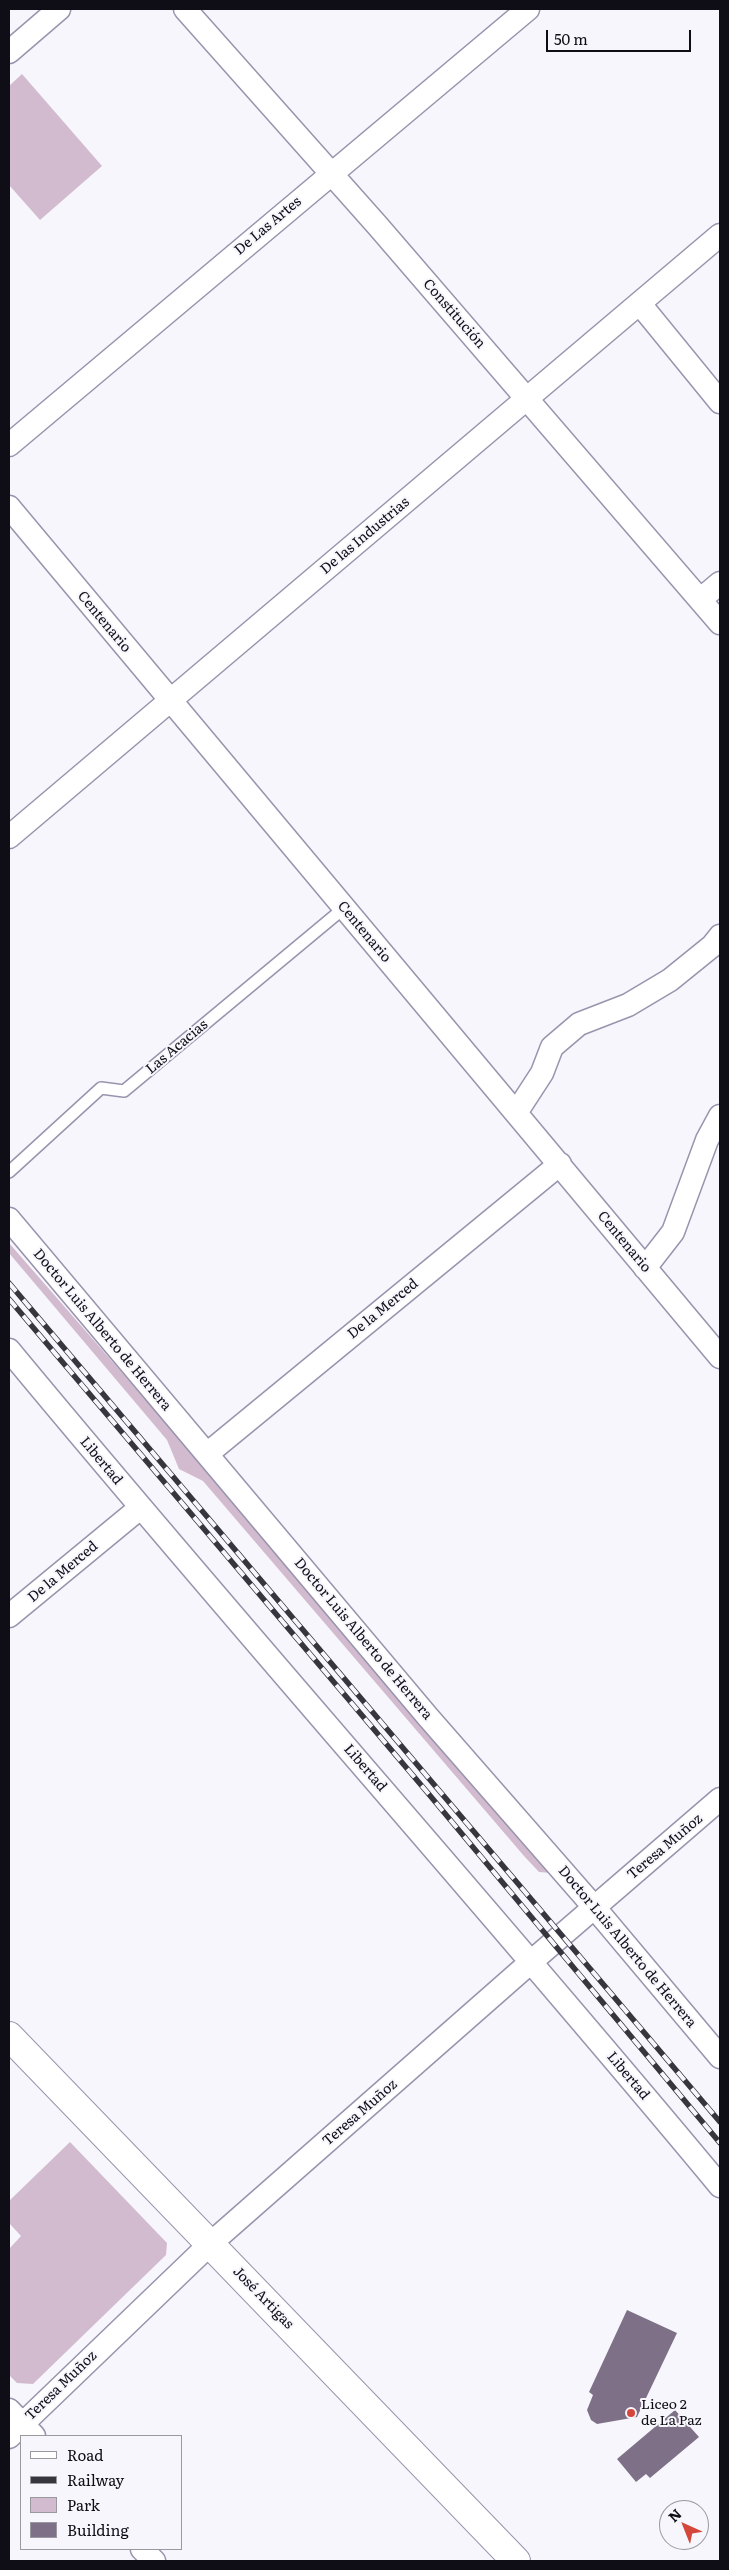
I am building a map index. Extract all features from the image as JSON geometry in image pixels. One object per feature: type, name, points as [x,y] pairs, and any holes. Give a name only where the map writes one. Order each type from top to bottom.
[{"type":"street","points":[[9,52],[59,9]]},
{"type":"street","name":"Constitución","points":[[185,9],[528,399],[720,623]]},
{"type":"street","name":"De Las Artes","points":[[9,445],[330,173],[528,9]]},
{"type":"street","name":"De las Industrias","points":[[9,837],[720,235]]},
{"type":"street","points":[[640,304],[720,402]]},
{"type":"street","name":"Centenario","points":[[9,507],[169,701],[560,1164],[720,1357]]},
{"type":"street","points":[[701,599],[720,583]]},
{"type":"street","points":[[516,1113],[542,1073],[552,1048],[580,1024],[628,1005],[670,980],[712,946],[720,936]]},
{"type":"street","points":[[645,1268],[673,1232],[707,1140],[720,1116]]},
{"type":"street","name":"De la Merced","points":[[208,1454],[560,1164]]},
{"type":"street","name":"Doctor Luis Alberto de Herrera","points":[[9,1219],[428,1717],[594,1907],[720,2057]]},
{"type":"street","name":"Libertad","points":[[9,1350],[140,1508],[532,1961],[720,2186]]},
{"type":"street","name":"De la Merced","points":[[9,1616],[140,1508]]},
{"type":"street","name":"Teresa Muñoz","points":[[18,2427],[210,2244],[594,1907],[720,1800]]},
{"type":"street","name":"José Artigas","points":[[9,2036],[516,2561]]},
{"type":"street","points":[[143,2550],[154,2561]]},
{"type":"lane","name":"Las Acacias","points":[[9,1172],[102,1088],[124,1091],[344,908]]},
{"type":"green space","points":[[22,74],[102,166],[40,220],[9,185],[9,86]]},
{"type":"green space","points":[[9,1243],[552,1866],[551,1873],[539,1872],[524,1856],[203,1481],[179,1469],[167,1440],[9,1253]]},
{"type":"green space","points":[[70,2142],[167,2243],[166,2255],[33,2384],[17,2383],[9,2375],[9,2249],[21,2236],[9,2223],[9,2201]]},
{"type":"building","points":[[627,2310],[677,2333],[637,2417],[597,2424],[591,2420],[587,2410],[593,2395],[589,2392]]},
{"type":"building","points":[[675,2410],[699,2437],[650,2478],[646,2474],[636,2482],[617,2459]]},
{"type":"railway","points":[[9,1283],[720,2122]]},
{"type":"railway","points":[[9,1299],[427,1792],[720,2143]]},
{"type":"place","name":"Liceo 2 de La Paz","points":[[631,2413]]}]
